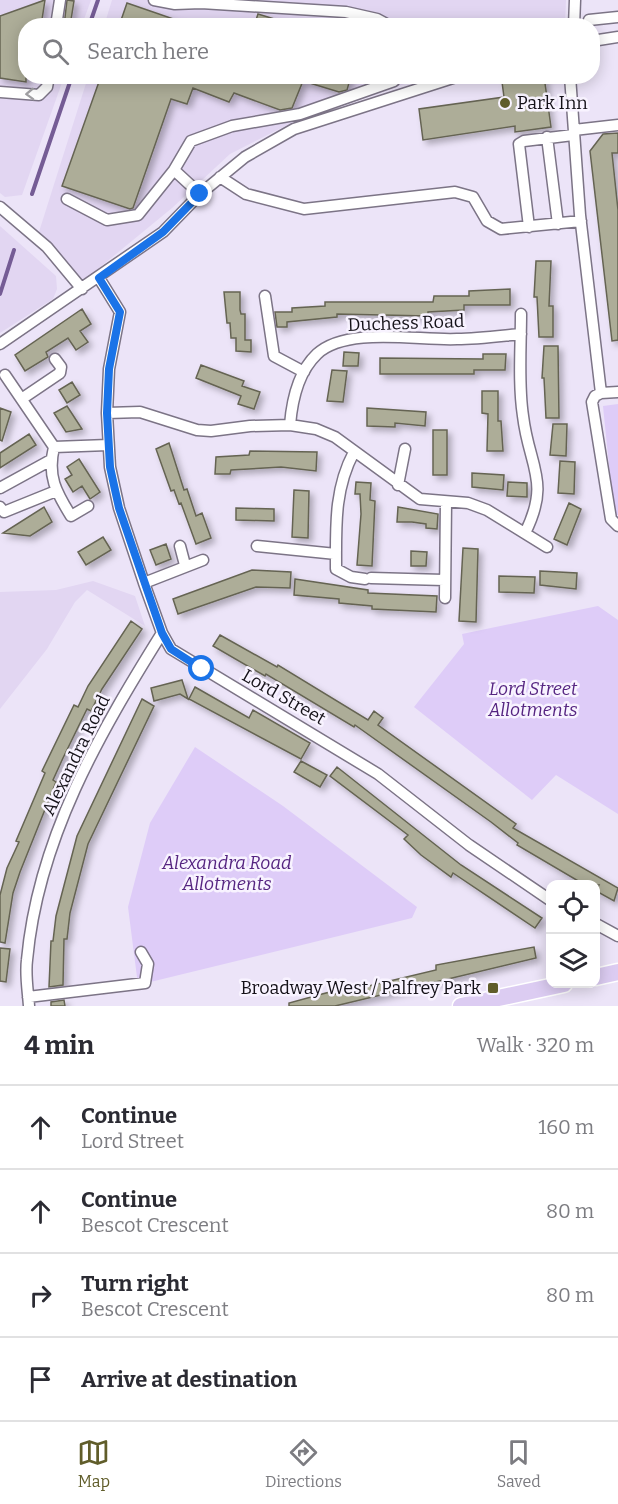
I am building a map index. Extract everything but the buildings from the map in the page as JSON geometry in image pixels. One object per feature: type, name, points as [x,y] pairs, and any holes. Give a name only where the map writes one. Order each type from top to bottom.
[{"type":"highway","points":[[600,976],[618,972]]},
{"type":"highway","points":[[461,1006],[546,988]]},
{"type":"street","points":[[57,18],[60,0]]},
{"type":"street","points":[[154,0],[175,4],[201,3],[346,12],[373,18]]},
{"type":"street","points":[[574,18],[575,0]]},
{"type":"street","points":[[600,19],[618,17]]},
{"type":"street","points":[[600,40],[618,37]]},
{"type":"street","points":[[0,92],[39,95],[47,84]]},
{"type":"street","points":[[67,199],[107,220],[138,214],[174,170],[191,141],[232,126],[300,114],[385,84]]},
{"type":"street","points":[[0,344],[163,232],[200,194],[245,157],[294,129],[434,84]]},
{"type":"street","points":[[571,84],[581,221],[601,393]]},
{"type":"street","points":[[529,227],[519,144],[618,125]]},
{"type":"street","points":[[547,137],[558,224]]},
{"type":"street","points":[[174,170],[200,194]]},
{"type":"street","points":[[220,177],[246,194],[304,209],[455,192],[473,197],[487,221],[501,229],[581,221]]},
{"type":"street","points":[[0,207],[47,248],[82,289]]},
{"type":"street","name":"Lord Street","points":[[99,278],[120,312],[109,369],[107,413],[108,444],[119,508],[162,633],[171,649],[378,774],[469,845],[546,897]]},
{"type":"street","points":[[265,296],[274,356],[304,372]]},
{"type":"street","points":[[522,314],[523,416],[539,489],[537,510],[525,533]]},
{"type":"street","name":"Duchess Road","points":[[290,425],[292,400],[304,372],[318,352],[338,342],[363,338],[456,339],[521,334]]},
{"type":"street","points":[[5,375],[21,400],[60,373],[61,367],[55,359]]},
{"type":"street","points":[[618,392],[601,393],[595,396],[592,402],[611,519],[618,526]]},
{"type":"street","points":[[23,398],[54,447],[51,479],[71,516],[88,506]]},
{"type":"street","points":[[107,413],[140,412],[197,430],[290,425],[316,429],[335,437],[420,499],[468,502],[487,510],[547,547]]},
{"type":"street","points":[[54,447],[108,444]]},
{"type":"street","points":[[398,485],[405,449]]},
{"type":"street","points":[[354,452],[339,486],[336,569],[351,577],[368,579],[444,580]]},
{"type":"street","points":[[0,488],[51,460]]},
{"type":"street","points":[[0,507],[4,512],[56,491]]},
{"type":"street","points":[[445,598],[446,502]]},
{"type":"street","points":[[180,546],[185,565]]},
{"type":"street","points":[[257,546],[336,554]]},
{"type":"street","points":[[144,583],[185,565],[203,560]]},
{"type":"street","name":"Alexandra Road","points":[[28,1002],[26,962],[37,892],[68,802],[114,712],[162,633]]},
{"type":"street","points":[[600,926],[618,936]]},
{"type":"street","points":[[28,1002],[145,983],[148,964],[141,951]]},
{"type":"shaded area","points":[[0,0],[91,0],[85,18],[18,18],[18,84],[62,84],[22,195],[5,197],[0,193]]},
{"type":"shaded area","points":[[112,0],[566,0],[565,18],[106,18]]},
{"type":"shaded area","points":[[86,84],[405,84],[301,118],[230,154],[172,208],[82,282],[38,235]]},
{"type":"shaded area","points":[[0,226],[56,276],[57,289],[53,299],[0,333]]},
{"type":"shaded area","points":[[93,581],[135,596],[145,626],[87,590],[75,602],[47,649],[0,709],[0,592],[56,590]]},
{"type":"green space","points":[[618,404],[618,515],[614,515],[603,406]]},
{"type":"green space","name":"Lord Street Allotments","points":[[598,606],[618,620],[618,814],[556,775],[532,800],[414,707],[464,644],[462,634]]},
{"type":"green space","name":"Alexandra Road Allotments","points":[[195,747],[283,806],[417,907],[412,918],[138,985],[128,907],[150,823]]},
{"type":"waterway","points":[[92,18],[98,0]]},
{"type":"waterway","points":[[32,194],[69,84]]},
{"type":"waterway","points":[[0,294],[14,250]]},
{"type":"place","name":"Park Inn","points":[[505,103]]},
{"type":"place","name":"Broadway West / Palfrey Park","points":[[493,988]]},
{"type":"route","points":[[200,194],[163,232],[99,278],[119,308],[121,318],[109,369],[107,413],[110,467],[119,508],[162,633],[171,649],[202,669]]}]
